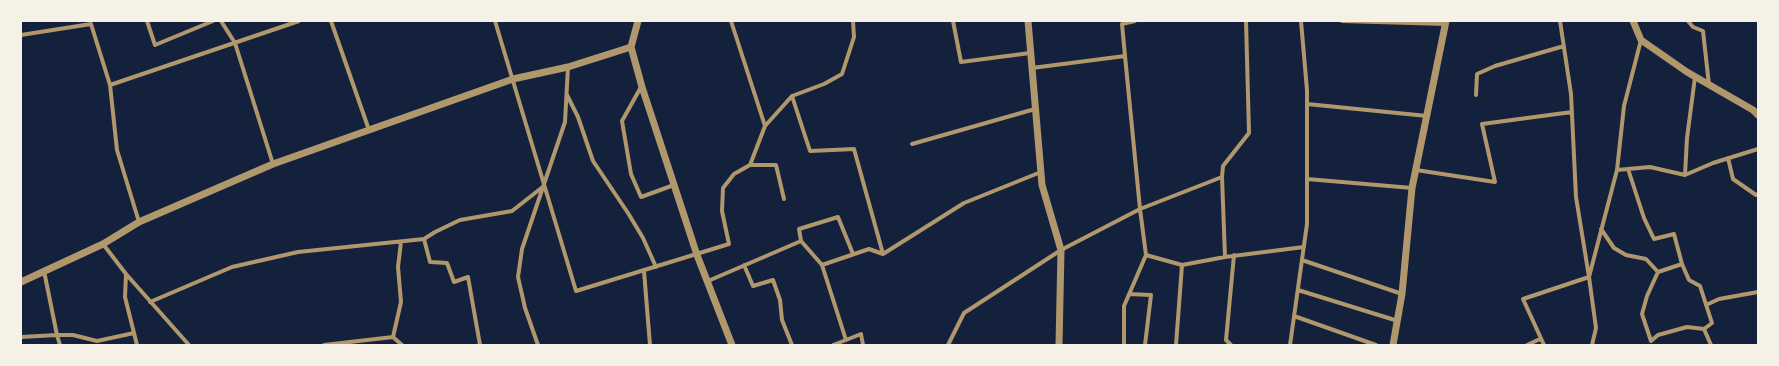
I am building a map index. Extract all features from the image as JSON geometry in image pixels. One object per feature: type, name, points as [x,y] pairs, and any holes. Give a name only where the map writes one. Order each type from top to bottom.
[{"type":"street","points":[[147,21],[155,45],[213,21]]},
{"type":"street","points":[[221,21],[235,44],[274,164]]},
{"type":"street","points":[[110,85],[235,44],[299,21]]},
{"type":"street","points":[[331,21],[368,130]]},
{"type":"street","points":[[495,21],[576,291],[729,244],[722,212],[723,188],[734,174],[750,165],[776,164],[784,199]]},
{"type":"street","points":[[638,21],[631,47],[642,87],[697,255],[732,345]]},
{"type":"street","points":[[731,21],[765,126]]},
{"type":"street","points":[[750,165],[765,126],[792,96],[824,84],[842,74],[854,37],[853,21]]},
{"type":"street","points":[[954,21],[961,62],[1030,53]]},
{"type":"street","points":[[1028,21],[1042,185],[1061,250],[1058,345]]},
{"type":"street","points":[[1124,345],[1124,306],[1146,255],[1122,24],[1135,21]]},
{"type":"street","points":[[1225,256],[1222,177],[1223,166],[1249,133],[1246,21]]},
{"type":"street","points":[[1290,345],[1307,224],[1307,104],[1301,21]]},
{"type":"street","points":[[1342,21],[1446,22],[1412,188],[1402,294],[1393,345]]},
{"type":"street","points":[[1560,21],[1572,112],[1576,197],[1596,328],[1592,345]]},
{"type":"street","points":[[1633,21],[1641,40],[1695,77],[1753,110],[1758,115]]},
{"type":"street","points":[[1688,21],[1693,27],[1703,31],[1709,85]]},
{"type":"street","points":[[21,35],[90,24],[110,85],[117,150],[139,222]]},
{"type":"street","points":[[1589,277],[1617,170],[1624,106],[1641,40]]},
{"type":"street","points":[[1476,95],[1477,74],[1495,66],[1564,46]]},
{"type":"street","points":[[21,282],[44,270],[103,244],[139,222],[274,164],[513,79],[568,67],[631,47]]},
{"type":"street","points":[[1032,68],[1125,56]]},
{"type":"street","points":[[538,345],[525,308],[518,277],[522,249],[565,122],[568,67]]},
{"type":"street","points":[[1685,175],[1687,138],[1695,77]]},
{"type":"street","points":[[642,87],[622,121],[631,174],[641,197],[674,185]]},
{"type":"street","points":[[567,95],[578,117],[593,161],[609,182],[632,219],[656,267]]},
{"type":"street","points":[[792,96],[810,151],[854,149],[883,254]]},
{"type":"street","points":[[1307,104],[1427,116]]},
{"type":"street","points":[[912,144],[1035,109]]},
{"type":"street","points":[[1416,170],[1495,182],[1482,124],[1572,112]]},
{"type":"street","points":[[1617,170],[1650,167],[1685,175],[1728,158],[1758,149]]},
{"type":"street","points":[[1728,158],[1733,179],[1756,195],[1758,194]]},
{"type":"street","points":[[1628,169],[1644,218],[1654,239],[1674,234],[1682,264],[1689,280],[1700,286],[1712,323],[1704,329],[1687,327],[1658,335],[1651,340],[1642,314],[1647,296],[1658,272],[1682,264]]},
{"type":"street","points":[[883,254],[964,203],[1041,172]]},
{"type":"street","points":[[948,345],[964,313],[1061,250],[1140,208],[1222,177]]},
{"type":"street","points":[[1307,178],[1412,188]]},
{"type":"street","points":[[150,302],[239,266],[298,252],[424,239],[460,220],[512,211],[544,186]]},
{"type":"street","points":[[846,340],[822,265],[801,241],[799,229],[838,217],[853,254]]},
{"type":"street","points":[[1601,229],[1614,248],[1626,256],[1646,259],[1658,272]]},
{"type":"street","points":[[424,239],[430,262],[447,263],[454,282],[468,277],[480,345]]},
{"type":"street","points":[[708,281],[801,241]]},
{"type":"street","points":[[393,337],[401,302],[398,267],[401,242]]},
{"type":"street","points":[[103,244],[126,274],[189,345]]},
{"type":"street","points":[[1146,255],[1182,265],[1225,256],[1304,247]]},
{"type":"street","points":[[822,265],[869,249],[883,254]]},
{"type":"street","points":[[1231,345],[1226,340],[1234,255]]},
{"type":"street","points":[[1302,260],[1402,294]]},
{"type":"street","points":[[744,265],[753,286],[773,280],[780,300],[782,320],[792,345]]},
{"type":"street","points":[[1176,345],[1182,265]]},
{"type":"street","points":[[44,270],[60,345]]},
{"type":"street","points":[[644,271],[650,345]]},
{"type":"street","points":[[126,274],[125,297],[137,345]]},
{"type":"street","points":[[1544,345],[1523,299],[1589,277]]},
{"type":"street","points":[[1298,290],[1398,321]]},
{"type":"street","points":[[1706,304],[1719,299],[1758,292]]},
{"type":"street","points":[[1129,294],[1151,295],[1145,345]]},
{"type":"street","points":[[1294,316],[1376,345]]},
{"type":"street","points":[[1704,329],[1711,345]]},
{"type":"street","points":[[21,337],[73,335],[97,341],[134,333]]},
{"type":"street","points":[[833,345],[861,334],[863,345]]},
{"type":"street","points":[[324,345],[393,337],[402,345]]},
{"type":"street","points":[[1527,345],[1540,339]]}]
